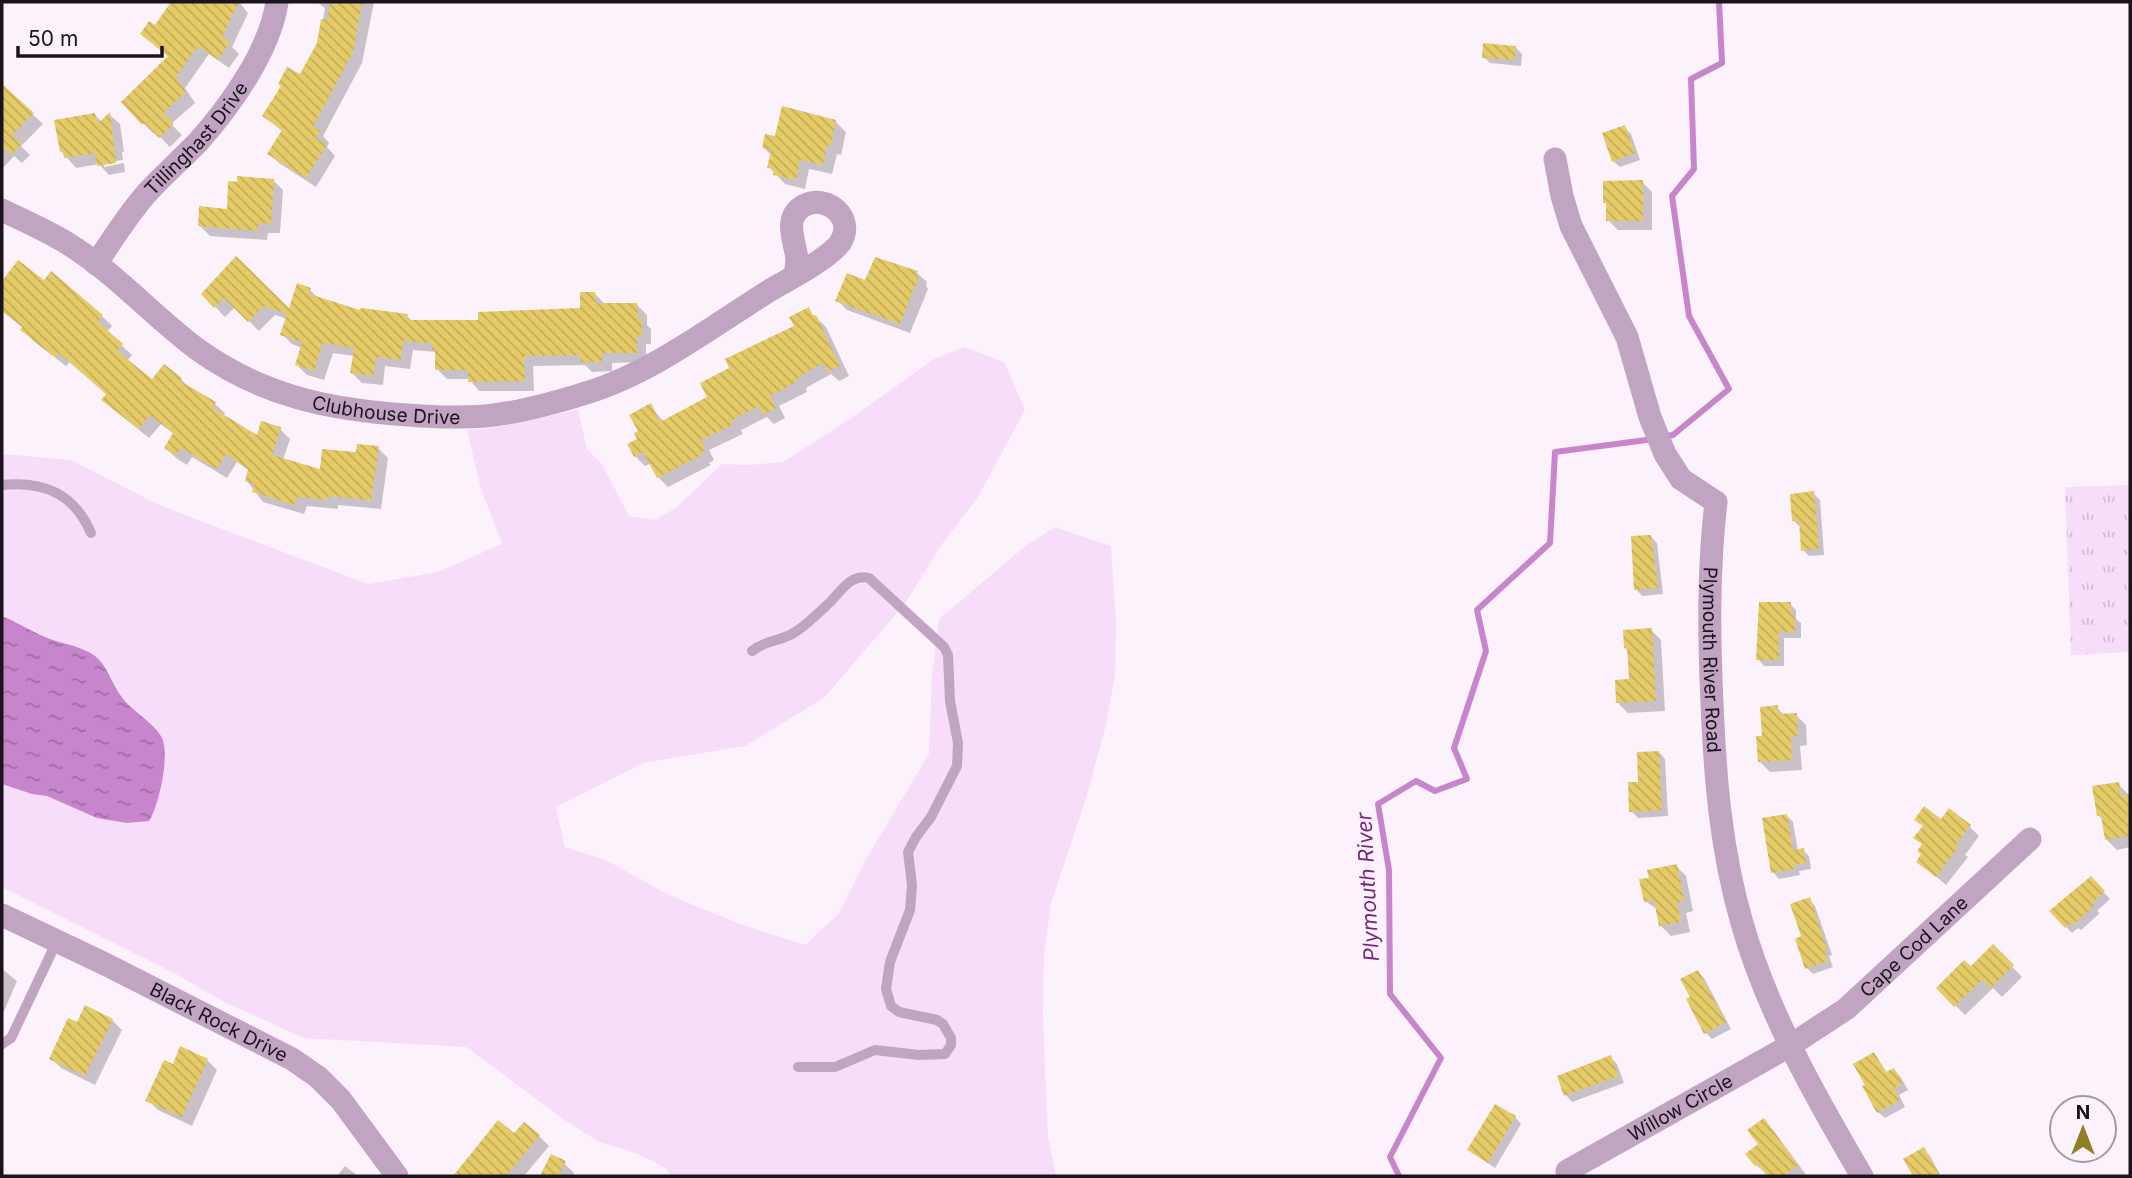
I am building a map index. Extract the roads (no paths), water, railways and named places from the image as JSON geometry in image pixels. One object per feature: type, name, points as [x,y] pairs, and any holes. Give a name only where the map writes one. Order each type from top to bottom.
[{"type":"street","name":"Tillinghast Drive","points":[[96,264],[132,212],[199,141],[242,84],[267,36],[277,2]]},
{"type":"street","name":"Plymouth River Road","points":[[1555,159],[1562,196],[1572,226],[1627,337],[1657,437],[1681,479],[1716,502],[1709,634],[1722,837],[1742,925],[1769,1000],[1862,1176]]},
{"type":"street","name":"Clubhouse Drive","points":[[2,209],[69,245],[96,264],[197,348],[231,371],[261,386],[296,398],[335,408],[373,413],[464,417],[505,413],[559,401],[617,382],[795,275]]},
{"type":"street","name":"Cape Cod Lane","points":[[1791,1045],[1846,1009],[2029,839]]},
{"type":"street","name":"Black Rock Drive","points":[[2,915],[292,1059],[318,1077],[341,1100],[397,1176]]},
{"type":"street","name":"Willow Circle","points":[[1567,1171],[1791,1045]]},
{"type":"lane","points":[[2,485],[29,485],[57,493],[76,507],[84,517],[90,533]]},
{"type":"lane","points":[[752,651],[769,640],[788,636],[799,630],[835,599],[852,579],[863,576],[869,578],[944,647],[950,668],[950,701],[958,743],[957,766],[931,817],[916,836],[908,852],[912,885],[910,911],[890,962],[886,989],[891,1006],[898,1012],[937,1020],[943,1024],[951,1038],[951,1045],[945,1054],[919,1055],[875,1050],[835,1067],[798,1067]]},
{"type":"lane","points":[[2,1044],[11,1038],[57,941]]},
{"type":"water","points":[[2,616],[39,635],[83,649],[95,656],[103,664],[126,702],[158,732],[164,746],[164,768],[160,793],[149,821],[127,823],[97,818],[47,796],[2,784]]},
{"type":"waterway","name":"Plymouth River","points":[[1665,436],[1673,435],[1729,389],[1689,316],[1672,196],[1694,169],[1691,79],[1722,63],[1719,2]]},
{"type":"waterway","name":"Plymouth River","points":[[1399,1176],[1390,1157],[1441,1058],[1390,994],[1389,870],[1378,804],[1416,781],[1435,791],[1467,779],[1454,748],[1486,651],[1477,610],[1550,543],[1555,452],[1654,439]]}]
